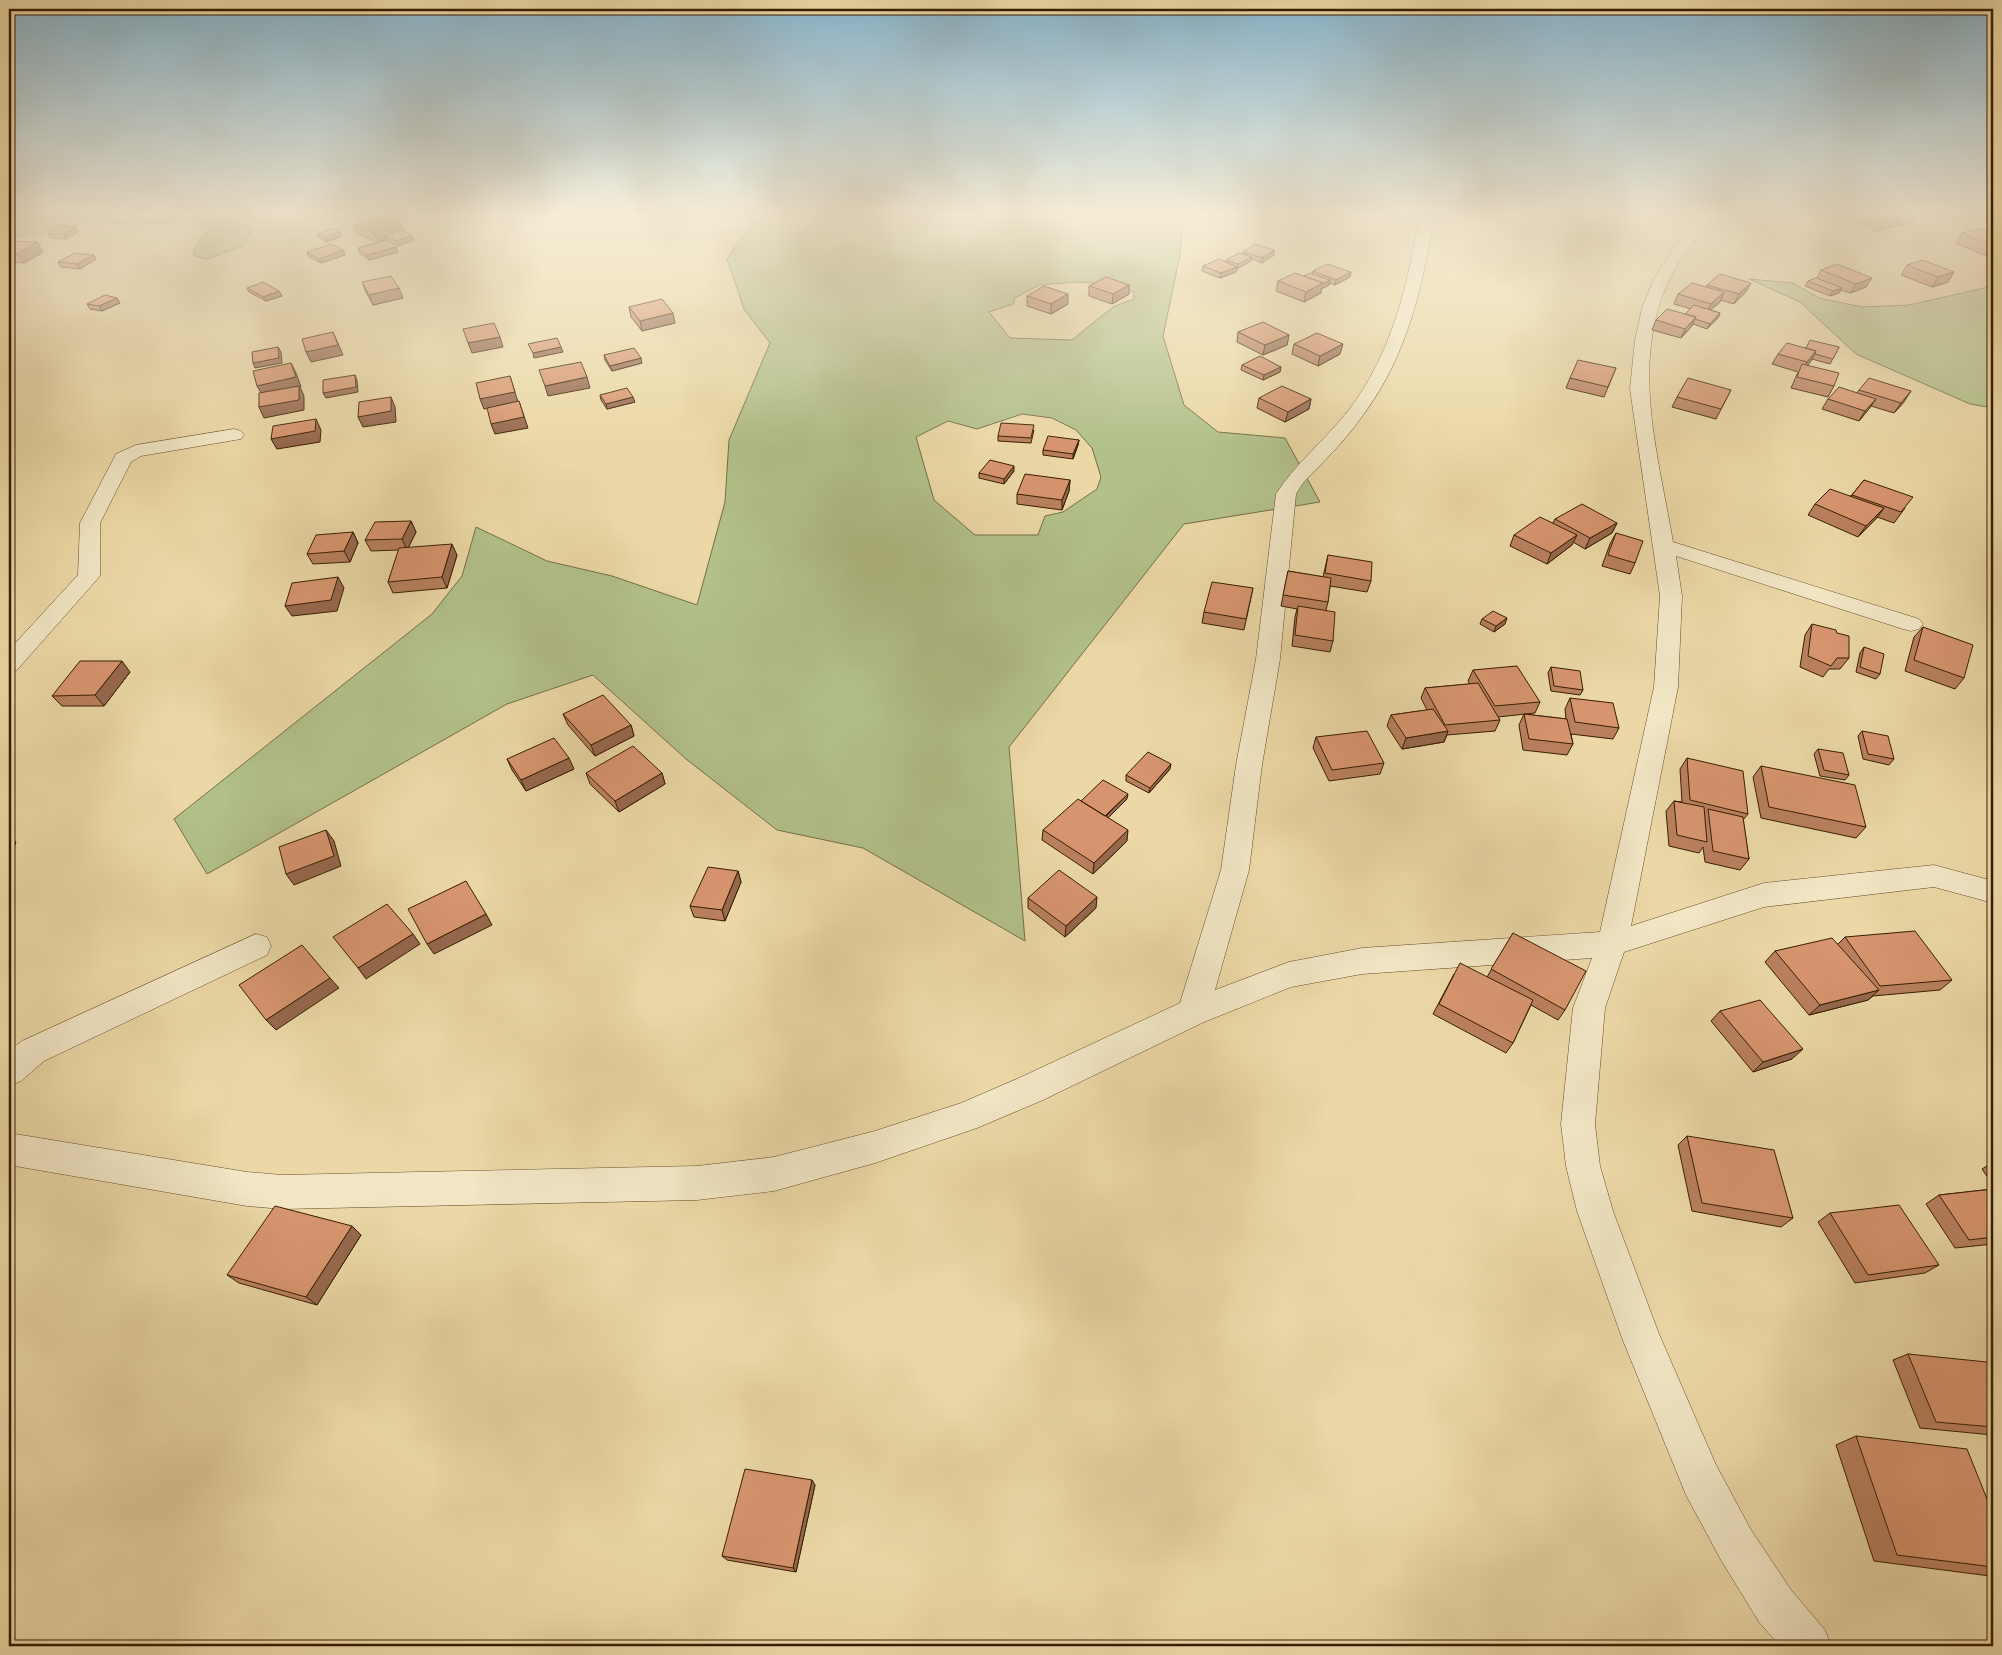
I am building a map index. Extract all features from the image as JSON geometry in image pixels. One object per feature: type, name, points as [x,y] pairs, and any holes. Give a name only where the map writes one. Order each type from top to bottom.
[{"type":"street","points":[[1193,1012],[1235,870],[1249,765],[1268,658],[1274,587],[1286,494],[1295,480],[1361,407],[1383,372],[1401,333],[1412,290]]},
{"type":"street","points":[[1659,290],[1646,322],[1639,389],[1651,474],[1665,546],[1671,596],[1666,687],[1612,944],[1589,1008],[1578,1124],[1583,1166],[1595,1211],[1640,1338],[1701,1480],[1736,1545],[1775,1606],[1809,1646]]},
{"type":"street","points":[[9,664],[89,576],[90,523],[123,458],[136,451],[234,435]]},
{"type":"street","points":[[1665,546],[1911,624]]},
{"type":"street","points":[[9,1149],[247,1189],[282,1192],[697,1183],[774,1174],[875,1147],[966,1117],[1031,1089],[1193,1012],[1289,974],[1362,961],[1612,944],[1764,895],[1934,876],[1993,892]]},
{"type":"street","points":[[9,1071],[33,1051],[256,946]]},
{"type":"green space","points":[[738,290],[1029,290],[1015,298],[1013,304],[989,312],[1010,338],[1072,340],[1113,307],[1134,299],[1134,292],[1129,290],[1173,290],[1163,336],[1184,405],[1218,432],[1285,438],[1320,502],[1184,524],[1009,747],[1025,941],[863,848],[777,830],[686,759],[593,675],[507,704],[207,874],[174,819],[432,614],[462,576],[476,527],[547,561],[612,576],[697,605],[725,502],[729,440],[770,343],[744,309]],"holes":[[[1022,414],[1052,418],[1076,430],[1092,448],[1101,477],[1097,489],[1063,512],[1045,516],[1038,535],[975,535],[934,500],[916,437],[948,421],[977,429]]]},
{"type":"green space","points":[[1774,290],[1806,290],[1819,298],[1862,307],[1909,305],[1974,290],[1993,290],[1993,408],[1970,404],[1856,354],[1800,302]]},
{"type":"building","points":[[251,290],[279,291],[263,297]]},
{"type":"building","points":[[366,290],[389,290],[369,295]]},
{"type":"building","points":[[1037,290],[1057,290],[1068,294],[1051,304],[1027,296]]},
{"type":"building","points":[[1102,290],[1120,290],[1113,294]]},
{"type":"building","points":[[1683,290],[1724,292],[1711,304],[1678,294]]},
{"type":"building","points":[[1726,290],[1743,290],[1739,294]]},
{"type":"building","points":[[105,295],[117,298],[99,306],[87,304]]},
{"type":"building","points":[[662,299],[673,313],[640,321],[629,307]]},
{"type":"building","points":[[1694,305],[1720,313],[1710,324],[1685,314]]},
{"type":"building","points":[[1667,309],[1696,317],[1685,329],[1656,320]]},
{"type":"building","points":[[1263,322],[1289,335],[1265,345],[1238,332]]},
{"type":"building","points":[[494,323],[500,337],[468,343],[463,329]]},
{"type":"building","points":[[333,332],[338,345],[306,352],[302,339]]},
{"type":"building","points":[[1317,333],[1343,344],[1320,356],[1294,344]]},
{"type":"building","points":[[557,338],[561,347],[533,353],[528,344]]},
{"type":"building","points":[[1810,340],[1839,347],[1833,359],[1815,354],[1816,351],[1806,348]]},
{"type":"building","points":[[1787,343],[1816,351],[1807,362],[1778,354]]},
{"type":"building","points":[[278,347],[279,358],[253,363],[252,352]]},
{"type":"building","points":[[634,348],[641,358],[610,366],[604,355]]},
{"type":"building","points":[[1260,356],[1281,367],[1264,375],[1242,365]]},
{"type":"building","points":[[1578,360],[1616,368],[1608,387],[1570,378]]},
{"type":"building","points":[[581,362],[587,377],[545,386],[539,370]]},
{"type":"building","points":[[291,363],[296,377],[257,386],[253,371]]},
{"type":"building","points":[[1802,364],[1839,373],[1834,386],[1797,377]]},
{"type":"building","points":[[355,375],[356,387],[323,393],[323,380]]},
{"type":"building","points":[[510,376],[515,392],[480,399],[476,383]]},
{"type":"building","points":[[1688,378],[1731,390],[1721,409],[1677,397]]},
{"type":"building","points":[[1869,378],[1911,391],[1901,403],[1859,390]]},
{"type":"building","points":[[299,386],[299,400],[259,407],[259,393]]},
{"type":"building","points":[[1282,386],[1311,399],[1288,412],[1259,398]]},
{"type":"building","points":[[1839,387],[1876,399],[1865,411],[1828,399]]},
{"type":"building","points":[[627,388],[633,397],[606,404],[600,395]]},
{"type":"building","points":[[391,397],[391,411],[358,417],[359,402]]},
{"type":"building","points":[[519,401],[524,417],[491,424],[487,408]]},
{"type":"building","points":[[316,419],[315,431],[271,439],[273,426]]},
{"type":"building","points":[[1001,423],[1034,425],[1031,438],[998,436]]},
{"type":"building","points":[[1048,436],[1079,440],[1073,454],[1043,450]]},
{"type":"building","points":[[990,460],[1014,466],[1004,479],[979,473]]},
{"type":"building","points":[[1025,474],[1070,480],[1062,500],[1017,494]]},
{"type":"building","points":[[1864,480],[1913,497],[1901,512],[1852,495]]},
{"type":"building","points":[[1830,489],[1884,508],[1866,526],[1815,504]]},
{"type":"building","points":[[1582,504],[1617,523],[1590,538],[1555,519]]},
{"type":"building","points":[[1540,517],[1577,535],[1551,553],[1514,535]]},
{"type":"building","points":[[411,521],[402,539],[365,540],[375,522]]},
{"type":"building","points":[[353,532],[344,551],[307,554],[316,535]]},
{"type":"building","points":[[1616,533],[1643,541],[1635,563],[1608,555]]},
{"type":"building","points":[[452,544],[442,577],[388,582],[399,548]]},
{"type":"building","points":[[1328,555],[1372,562],[1371,581],[1325,573]]},
{"type":"building","points":[[1288,571],[1331,578],[1328,602],[1283,595]]},
{"type":"building","points":[[338,577],[331,600],[285,606],[292,583]]},
{"type":"building","points":[[1212,582],[1253,588],[1246,619],[1204,612]]},
{"type":"building","points":[[1298,606],[1335,612],[1333,641],[1295,635]]},
{"type":"building","points":[[1493,611],[1507,618],[1496,626],[1482,619]]},
{"type":"building","points":[[1812,624],[1836,630],[1837,633],[1849,636],[1849,658],[1837,658],[1831,666],[1808,656]]},
{"type":"building","points":[[1923,627],[1973,645],[1964,678],[1914,660]]},
{"type":"building","points":[[1864,647],[1884,654],[1880,674],[1860,667]]},
{"type":"building","points":[[80,661],[122,661],[95,695],[52,696]]},
{"type":"building","points":[[1517,666],[1540,702],[1495,706],[1473,670]]},
{"type":"building","points":[[1551,667],[1580,671],[1583,690],[1554,686]]},
{"type":"building","points":[[1478,683],[1500,720],[1445,725],[1425,688]]},
{"type":"building","points":[[603,695],[631,725],[591,745],[563,714]]},
{"type":"building","points":[[1570,698],[1613,703],[1619,728],[1575,722]]},
{"type":"building","points":[[1433,709],[1448,731],[1406,738],[1391,715]]},
{"type":"building","points":[[1524,714],[1567,719],[1573,744],[1529,739]]},
{"type":"building","points":[[1367,731],[1384,763],[1332,770],[1316,737]]},
{"type":"building","points":[[1862,731],[1888,736],[1894,759],[1868,754]]},
{"type":"building","points":[[554,738],[569,758],[521,780],[507,759]]},
{"type":"building","points":[[633,746],[662,773],[615,801],[586,773]]},
{"type":"building","points":[[1818,749],[1843,753],[1849,775],[1824,770]]},
{"type":"building","points":[[1148,752],[1171,764],[1150,788],[1126,775]]},
{"type":"building","points":[[1687,758],[1743,771],[1748,814],[1690,800]]},
{"type":"building","points":[[1761,766],[1855,785],[1866,827],[1769,807]]},
{"type":"building","points":[[1103,780],[1128,794],[1105,816],[1081,801]]},
{"type":"building","points":[[1078,799],[1128,830],[1094,863],[1043,830]]},
{"type":"building","points":[[1674,801],[1704,807],[1707,842],[1677,835]]},
{"type":"building","points":[[1708,809],[1743,817],[1749,859],[1713,851]]},
{"type":"building","points":[[326,830],[334,856],[286,874],[279,847]]},
{"type":"building","points":[[708,867],[738,871],[722,910],[690,906]]},
{"type":"building","points":[[1059,870],[1097,897],[1066,926],[1028,898]]},
{"type":"building","points":[[466,881],[486,914],[427,944],[408,909]]},
{"type":"building","points":[[387,904],[413,934],[358,968],[333,937]]},
{"type":"building","points":[[1915,931],[1952,980],[1880,986],[1845,937]]},
{"type":"building","points":[[1513,933],[1586,971],[1565,1010],[1491,969]]},
{"type":"building","points":[[1832,938],[1879,990],[1820,1005],[1775,951]]},
{"type":"building","points":[[302,945],[330,978],[266,1020],[239,985]]},
{"type":"building","points":[[1460,963],[1533,1000],[1513,1043],[1439,1004]]},
{"type":"building","points":[[1760,1000],[1803,1049],[1763,1062],[1720,1011]]},
{"type":"building","points":[[1687,1136],[1774,1150],[1793,1218],[1702,1203]]},
{"type":"building","points":[[1993,1189],[1993,1237],[1969,1240],[1939,1195]]},
{"type":"building","points":[[1899,1205],[1939,1265],[1868,1275],[1830,1213]]},
{"type":"building","points":[[275,1206],[352,1226],[306,1297],[227,1275]]},
{"type":"building","points":[[1908,1354],[1987,1362],[1993,1375],[1993,1427],[1936,1422]]},
{"type":"building","points":[[1856,1436],[1967,1449],[1993,1514],[1993,1567],[1897,1555]]},
{"type":"building","points":[[745,1469],[812,1480],[793,1568],[722,1556]]}]
